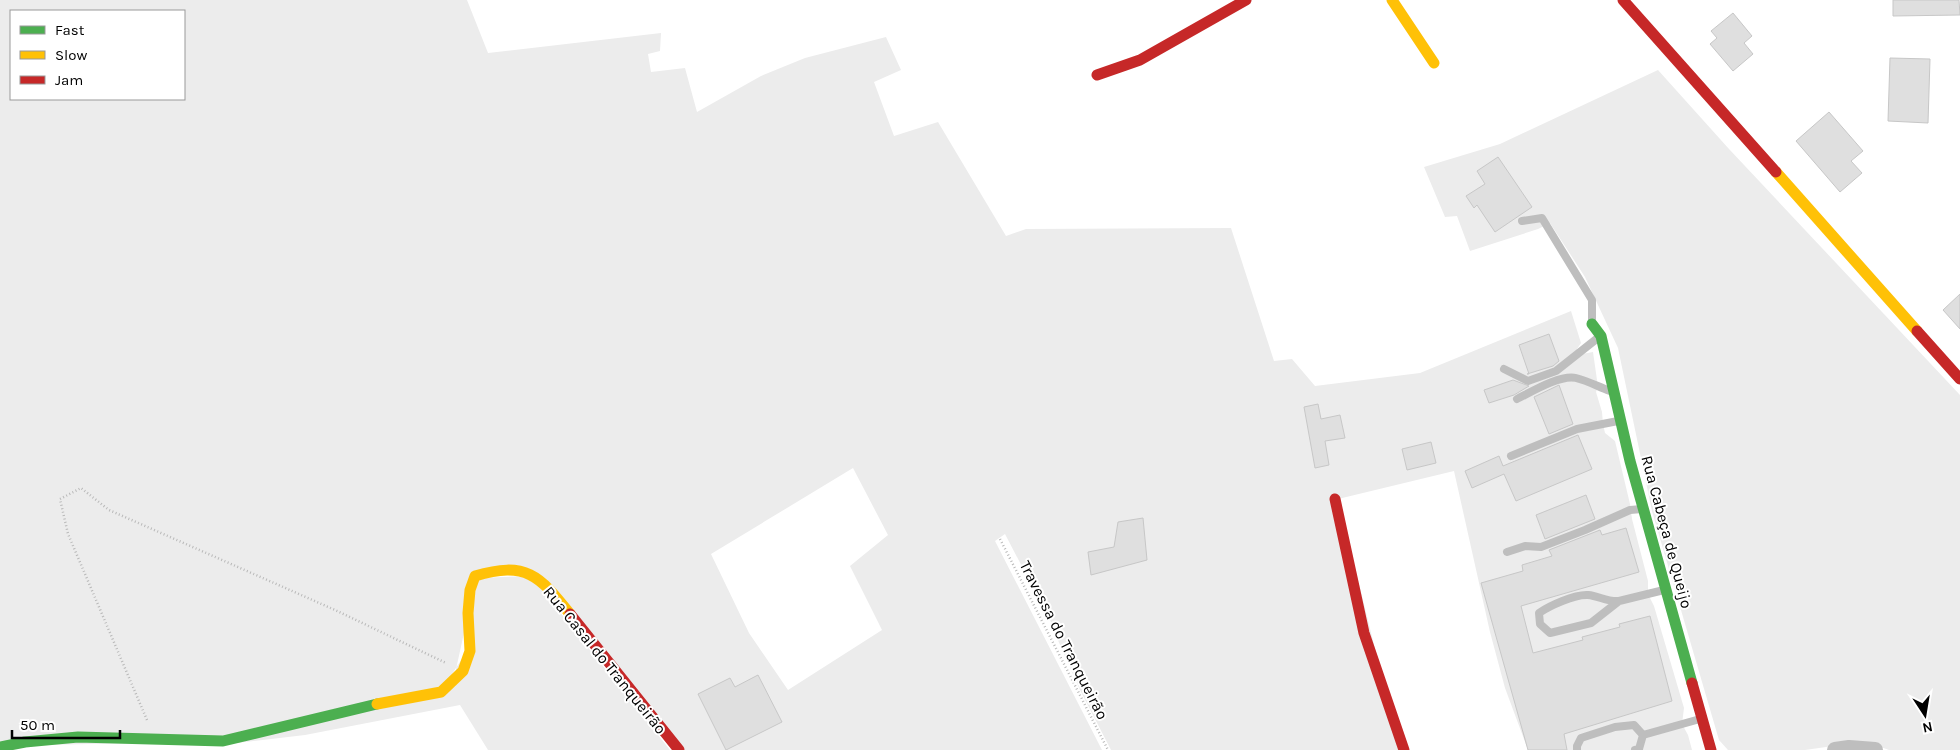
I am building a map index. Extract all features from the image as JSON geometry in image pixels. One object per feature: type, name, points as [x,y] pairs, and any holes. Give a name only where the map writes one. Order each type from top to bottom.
[{"type":"street","points":[[1097,75],[1140,60],[1246,0]]},
{"type":"street","points":[[1392,0],[1434,63]]},
{"type":"street","points":[[1623,0],[1960,379]]},
{"type":"street","name":"Rua Cabeça de Queijo","points":[[1592,324],[1601,336],[1620,420],[1711,750]]},
{"type":"street","points":[[1335,499],[1364,633],[1404,750]]},
{"type":"street","name":"Rua Casal do Tranqueirão","points":[[463,672],[470,651],[468,613],[470,590],[475,576],[500,568],[518,569],[532,575],[552,591],[679,750]]},
{"type":"street","points":[[0,748],[24,742],[78,737],[223,741],[376,704],[441,692],[463,672]]},
{"type":"street","points":[[1835,750],[1849,748],[1875,750]]},
{"type":"lane","points":[[1522,221],[1542,218],[1592,300],[1592,324]]},
{"type":"lane","points":[[1504,369],[1528,381],[1556,371],[1601,336]]},
{"type":"lane","points":[[1517,399],[1543,386],[1568,377],[1614,393]]},
{"type":"lane","points":[[1511,456],[1577,429],[1620,420]]},
{"type":"lane","points":[[1507,552],[1525,546],[1541,547],[1630,510],[1644,509]]},
{"type":"lane","points":[[1619,601],[1591,623],[1550,633],[1540,624],[1539,613],[1548,606],[1585,594],[1600,597],[1609,602],[1666,589]]},
{"type":"lane","points":[[1643,735],[1702,718]]},
{"type":"lane","points":[[1577,750],[1576,746],[1581,738],[1615,727],[1634,725],[1643,735]]},
{"type":"lane","points":[[1635,750],[1639,749],[1643,735]]},
{"type":"path","points":[[155,740],[68,534],[60,499],[80,488],[109,510],[335,610],[463,672]]},
{"type":"path","name":"Travessa do Tranqueirão","points":[[1000,539],[1108,750]]},
{"type":"shaded area","points":[[0,0],[467,0],[488,53],[661,33],[660,51],[648,54],[651,72],[685,68],[697,112],[761,76],[805,58],[886,37],[901,70],[874,82],[894,136],[938,122],[1006,236],[1026,229],[1231,228],[1274,361],[1292,359],[1315,386],[1420,373],[1571,311],[1581,343],[1577,349],[1582,354],[1593,352],[1598,387],[1596,392],[1602,412],[1605,433],[1615,441],[1648,581],[1648,594],[1654,606],[1684,708],[1682,724],[1688,735],[1692,750],[1528,750],[1505,688],[1490,632],[1454,471],[1338,499],[1400,750],[1111,750],[1080,690],[1057,638],[1063,634],[1058,624],[1052,624],[1005,534],[995,541],[1102,750],[679,750],[534,573],[473,575],[467,651],[441,691],[223,741],[0,746]],"holes":[[[853,468],[888,535],[850,566],[882,630],[788,690],[749,633],[711,554]]]},
{"type":"shaded area","points":[[1658,70],[1729,149],[1960,395],[1960,750],[1889,750],[1878,746],[1847,744],[1805,750],[1728,750],[1719,740],[1652,511],[1618,348],[1585,277],[1550,223],[1538,229],[1470,251],[1457,216],[1445,217],[1424,167],[1500,144]]},
{"type":"shaded area","points":[[531,576],[670,750],[488,750],[460,705],[305,735],[236,743],[453,683],[476,578]]},
{"type":"building","points":[[1893,0],[1959,0],[1960,15],[1893,16]]},
{"type":"building","points":[[1733,13],[1752,36],[1744,43],[1753,54],[1733,71],[1710,44],[1717,38],[1711,31]]},
{"type":"building","points":[[1890,58],[1930,59],[1928,123],[1888,121]]},
{"type":"building","points":[[1829,112],[1863,151],[1851,161],[1862,173],[1840,192],[1796,141]]},
{"type":"building","points":[[1498,157],[1532,207],[1495,232],[1477,205],[1474,208],[1466,196],[1485,184],[1477,171]]},
{"type":"building","points":[[1960,294],[1960,329],[1943,310]]},
{"type":"building","points":[[1549,334],[1559,361],[1553,366],[1529,373],[1519,345]]},
{"type":"building","points":[[1513,380],[1529,386],[1514,395],[1489,403],[1484,390]]},
{"type":"building","points":[[1559,385],[1573,424],[1549,434],[1534,397]]},
{"type":"building","points":[[1318,404],[1321,419],[1340,415],[1345,438],[1325,441],[1329,465],[1315,468],[1304,407]]},
{"type":"building","points":[[1578,435],[1592,469],[1516,501],[1504,474],[1472,488],[1465,471],[1499,456],[1503,466]]},
{"type":"building","points":[[1431,442],[1436,463],[1407,470],[1402,449]]},
{"type":"building","points":[[1586,495],[1595,519],[1545,539],[1536,515]]},
{"type":"building","points":[[1143,518],[1147,560],[1091,575],[1088,552],[1114,547],[1118,522]]},
{"type":"building","points":[[1626,528],[1639,572],[1521,606],[1533,653],[1583,640],[1582,637],[1620,627],[1619,624],[1650,616],[1672,701],[1564,734],[1567,750],[1528,750],[1481,583],[1523,571],[1522,565],[1552,556],[1549,550],[1600,530],[1602,535]]},
{"type":"building","points":[[758,675],[782,722],[726,750],[698,694],[730,678],[735,687]]},
{"type":"traffic: fast","points":[[1592,324],[1601,336],[1630,461],[1692,683]]},
{"type":"traffic: fast","points":[[0,747],[25,742],[78,737],[223,741],[377,704]]},
{"type":"traffic: slow","points":[[1392,0],[1434,63]]},
{"type":"traffic: slow","points":[[1776,172],[1917,331]]},
{"type":"traffic: slow","points":[[377,704],[441,692],[463,671],[470,651],[468,613],[470,590],[475,576],[507,570],[519,571],[530,575],[540,581],[570,614]]},
{"type":"traffic: jam","points":[[1097,75],[1140,60],[1246,0]]},
{"type":"traffic: jam","points":[[1623,0],[1776,172]]},
{"type":"traffic: jam","points":[[1917,331],[1960,379]]},
{"type":"traffic: jam","points":[[1335,499],[1364,633],[1404,750]]},
{"type":"traffic: jam","points":[[570,614],[679,750]]},
{"type":"traffic: jam","points":[[1692,683],[1711,750]]}]
